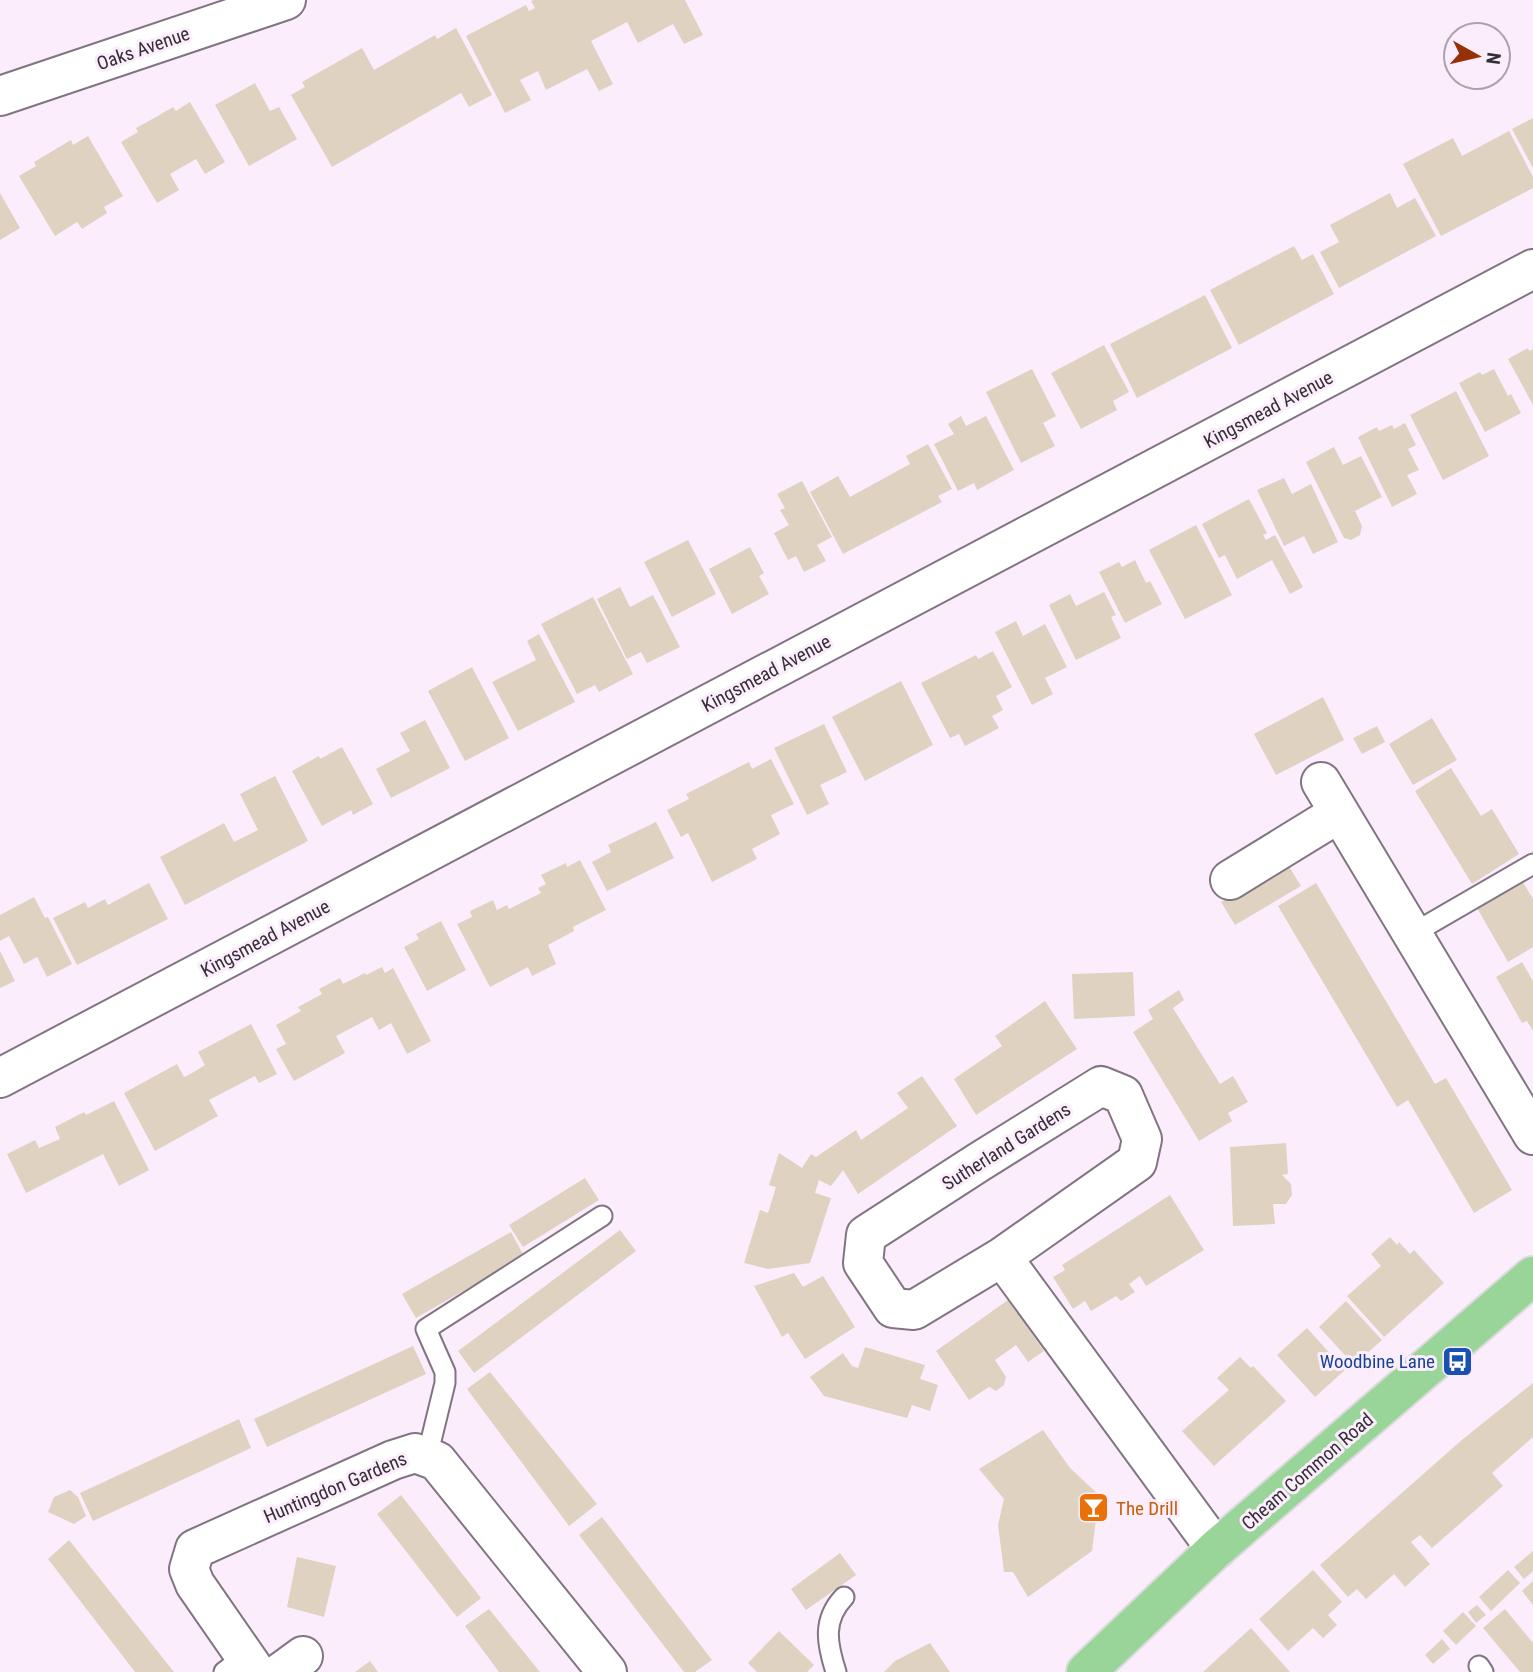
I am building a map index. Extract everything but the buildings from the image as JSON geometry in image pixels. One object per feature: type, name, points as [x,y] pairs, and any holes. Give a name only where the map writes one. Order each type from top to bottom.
[{"type":"main road","name":"Cheam Common Road","points":[[1086,1672],[1216,1549],[1533,1276]]},
{"type":"street","name":"Oaks Avenue","points":[[0,96],[286,0]]},
{"type":"street","name":"Kingsmead Avenue","points":[[0,1077],[1533,269]]},
{"type":"street","points":[[1230,880],[1330,798],[1533,1135]]},
{"type":"street","name":"Sutherland Gardens","points":[[1101,1086],[1123,1095],[1142,1139],[1138,1162],[1002,1257],[914,1310],[893,1308],[863,1263],[866,1235],[979,1161],[1101,1086]]},
{"type":"street","points":[[1002,1257],[1216,1549]]},
{"type":"street","name":"Huntingdon Gardens","points":[[242,1667],[189,1569],[195,1549],[393,1460],[415,1453],[437,1461],[607,1672]]},
{"type":"lane","points":[[1412,934],[1533,864]]},
{"type":"lane","points":[[427,1457],[445,1383],[445,1372],[426,1329],[602,1216]]},
{"type":"lane","points":[[836,1672],[830,1654],[829,1620],[834,1607],[844,1597]]},
{"type":"place","name":"Woodbine Lane","points":[[1458,1361]]},
{"type":"place","name":"The Drill","points":[[1093,1508]]}]
